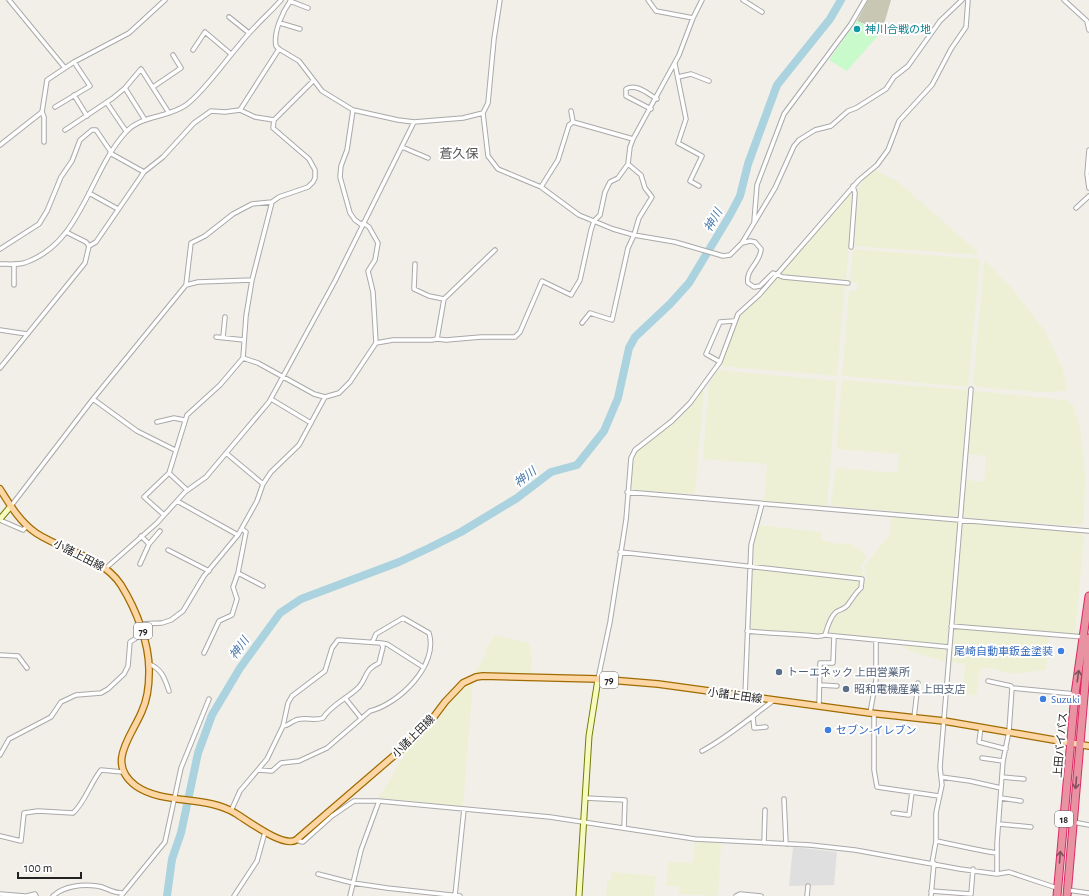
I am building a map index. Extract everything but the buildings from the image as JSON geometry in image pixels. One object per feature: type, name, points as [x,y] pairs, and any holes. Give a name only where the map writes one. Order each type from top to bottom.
[{"type":"highway","name":"上田バイパス","points":[[1067,893],[1080,744],[1089,596]]},
{"type":"highway","name":"上田バイパス","points":[[1057,896],[1075,694],[1086,638]]},
{"type":"main road","name":"小諸上田線","points":[[0,489],[27,526],[43,537],[106,568],[121,585],[144,633],[149,664],[143,709],[126,742],[122,760],[123,772]]},
{"type":"main road","name":"小諸上田線","points":[[296,840],[411,741],[430,722],[455,690],[466,681],[483,676],[598,679],[658,684],[872,714],[981,726],[1089,746]]},
{"type":"main road","points":[[123,772],[131,782],[142,790],[217,805],[231,811],[264,832],[284,842],[296,840]]},
{"type":"street","points":[[9,0],[65,68]]},
{"type":"street","points":[[44,142],[44,117],[42,112],[48,80],[74,62],[129,33],[165,0]]},
{"type":"street","points":[[0,264],[23,263],[54,246],[66,232],[110,153],[126,131],[145,120],[169,113],[185,106],[195,98],[231,54],[281,0]]},
{"type":"street","points":[[500,0],[494,39],[488,103],[483,113],[486,150],[490,161],[498,169],[540,188],[579,214],[594,221],[634,235],[687,246],[723,256],[730,254],[742,243],[775,188],[794,146],[799,140],[809,133],[831,126],[848,111],[856,108],[886,89],[894,77],[908,66],[940,21],[962,0]]},
{"type":"street","points":[[648,0],[656,11],[693,18]]},
{"type":"street","points":[[376,343],[393,340],[446,340],[481,337],[511,338],[518,335],[542,281],[571,295],[580,280],[594,221],[600,215],[605,192],[610,182],[618,178],[628,164],[630,147],[633,139],[675,64],[693,18],[702,0]]},
{"type":"street","points":[[743,0],[762,12]]},
{"type":"street","points":[[754,224],[757,185],[784,114],[851,24],[865,0]]},
{"type":"street","points":[[579,896],[590,728],[598,679],[610,626],[626,520],[629,464],[635,450],[684,410],[720,362],[734,321],[742,309],[759,295],[853,186],[882,160],[888,150],[899,121],[932,85],[951,49],[966,27],[968,0]]},
{"type":"street","points":[[1064,0],[1087,22],[1089,30]]},
{"type":"street","points":[[308,8],[290,1],[282,15],[276,43],[279,48],[299,61],[322,91],[354,110],[398,120],[414,122],[463,118],[483,113]]},
{"type":"street","points":[[228,17],[249,34]]},
{"type":"street","points":[[280,23],[300,29]]},
{"type":"street","points":[[193,50],[205,32],[231,54]]},
{"type":"street","points":[[240,110],[279,48]]},
{"type":"street","points":[[153,87],[181,68],[173,55]]},
{"type":"street","points":[[55,106],[90,86],[74,62]]},
{"type":"street","points":[[675,64],[686,119],[678,143],[702,156],[690,181],[699,186]]},
{"type":"street","points":[[65,130],[107,103],[125,88],[141,69],[169,113]]},
{"type":"street","points":[[678,77],[691,74],[709,81]]},
{"type":"street","points":[[27,526],[23,530],[0,520],[94,399],[186,285],[191,243],[205,236],[225,219],[242,209],[252,204],[272,202],[279,197],[308,187],[315,178],[315,170],[309,159],[273,128],[274,120],[313,81]]},
{"type":"street","points":[[125,88],[145,120]]},
{"type":"street","points":[[651,109],[626,96],[626,89],[638,88],[656,99]]},
{"type":"street","points":[[74,95],[87,116]]},
{"type":"street","points":[[107,103],[126,131]]},
{"type":"street","points":[[0,368],[85,263],[89,246],[96,242],[144,172],[163,157],[194,123],[207,113],[240,110],[255,117],[274,120]]},
{"type":"street","points":[[243,358],[258,363],[314,394],[325,397],[339,393],[350,382],[376,343],[374,297],[368,271],[375,260],[378,244],[369,227],[355,220],[350,213],[340,177],[341,166],[347,150],[354,110]]},
{"type":"street","points":[[571,111],[573,122]]},
{"type":"street","points":[[0,145],[42,112]]},
{"type":"street","points":[[106,568],[164,515],[187,490],[206,477],[271,399],[335,281],[414,122]]},
{"type":"street","points":[[540,188],[558,160],[569,125],[573,122]]},
{"type":"street","points":[[573,122],[633,139]]},
{"type":"street","points":[[0,250],[39,224],[47,211],[61,177],[72,161],[80,140],[88,132],[96,130],[110,153],[144,172]]},
{"type":"street","points":[[402,147],[428,158]]},
{"type":"street","points":[[1089,150],[1087,174],[1089,188]]},
{"type":"street","points":[[582,323],[590,313],[612,320],[625,258],[639,218],[652,195],[645,188],[641,175],[628,164]]},
{"type":"street","points":[[851,247],[855,193],[853,186]]},
{"type":"street","points":[[89,193],[118,209]]},
{"type":"street","points":[[1076,208],[1089,196]]},
{"type":"street","points":[[164,515],[144,497],[169,473],[184,420],[192,408],[220,385],[243,358],[246,316],[252,280],[272,202]]},
{"type":"street","points":[[66,232],[86,242],[89,246]]},
{"type":"street","points":[[742,243],[750,241],[755,242],[761,249],[760,257],[748,276],[747,281],[751,286],[760,286],[772,274],[777,274],[783,277],[848,283]]},
{"type":"street","points":[[437,339],[444,299],[495,250]]},
{"type":"street","points":[[14,264],[14,285]]},
{"type":"street","points":[[415,264],[414,289],[429,296],[444,299]]},
{"type":"street","points":[[186,285],[198,282],[252,280]]},
{"type":"street","points":[[223,338],[224,317]]},
{"type":"street","points":[[720,362],[706,354],[720,322],[734,321]]},
{"type":"street","points":[[0,330],[27,334]]},
{"type":"street","points":[[216,337],[244,340]]},
{"type":"street","points":[[931,896],[936,841],[936,813],[941,777],[940,750],[944,721],[971,389]]},
{"type":"street","points":[[139,624],[162,623],[177,616],[183,611],[209,570],[242,529],[257,501],[263,484],[271,472],[299,445],[325,397]]},
{"type":"street","points":[[94,399],[137,431],[175,450]]},
{"type":"street","points":[[271,399],[310,423]]},
{"type":"street","points":[[157,422],[174,418],[184,420]]},
{"type":"street","points":[[226,453],[263,484]]},
{"type":"street","points":[[169,473],[187,490]]},
{"type":"street","points":[[627,492],[1089,531]]},
{"type":"street","points":[[177,501],[238,535]]},
{"type":"street","points":[[744,696],[752,538],[762,504]]},
{"type":"street","points":[[204,653],[219,622],[232,615],[236,599],[233,587],[238,573],[246,532],[242,529]]},
{"type":"street","points":[[140,564],[149,544],[160,531]]},
{"type":"street","points":[[141,536],[149,544]]},
{"type":"street","points":[[168,550],[209,570]]},
{"type":"street","points":[[620,552],[862,579],[861,588],[854,594],[850,603],[831,618],[826,635]]},
{"type":"street","points":[[238,573],[263,586]]},
{"type":"street","points":[[258,770],[272,771],[281,763],[299,761],[315,755],[327,748],[370,711],[377,709],[405,693],[428,657],[431,640],[429,633],[404,618],[376,634],[373,641]]},
{"type":"street","points":[[951,626],[1086,638]]},
{"type":"street","points":[[747,631],[779,634],[806,634],[817,637],[826,635],[949,647]]},
{"type":"street","points":[[0,755],[9,739],[52,717],[61,702],[76,695],[101,693],[108,689],[124,674],[128,666],[130,642],[144,633]]},
{"type":"street","points":[[819,706],[820,663],[833,663],[834,636]]},
{"type":"street","points":[[231,811],[240,791],[266,759],[283,726],[288,703],[292,696],[325,671],[332,648],[338,640],[373,641],[386,644],[423,667]]},
{"type":"street","points":[[876,640],[876,680],[872,714],[874,770],[877,787],[939,796]]},
{"type":"street","points":[[283,726],[287,726],[293,720],[317,720],[323,718],[329,709],[361,684],[370,667],[379,663],[383,647],[381,643]]},
{"type":"street","points":[[0,655],[18,656],[27,668]]},
{"type":"street","points":[[149,664],[160,671],[165,679],[169,691]]},
{"type":"street","points":[[988,681],[1011,686],[1012,688],[1075,694]]},
{"type":"street","points":[[914,718],[918,684]]},
{"type":"street","points":[[820,686],[837,686]]},
{"type":"street","points":[[997,874],[1003,761],[1009,731],[1012,688]]},
{"type":"street","points":[[345,698],[361,718]]},
{"type":"street","points":[[53,896],[64,889],[78,885],[99,886],[113,893],[122,895],[165,842],[176,798],[181,768],[209,699]]},
{"type":"street","points":[[702,751],[724,739],[736,728],[774,700]]},
{"type":"street","points":[[752,717],[754,728],[766,727]]},
{"type":"street","points":[[981,726],[979,742],[1006,749]]},
{"type":"street","points":[[982,758],[1003,761]]},
{"type":"street","points":[[0,836],[20,840],[24,813],[38,811],[73,812],[79,808],[101,770],[123,772]]},
{"type":"street","points":[[941,777],[970,781],[1001,788]]},
{"type":"street","points":[[1002,777],[1024,779]]},
{"type":"street","points":[[893,813],[909,814],[912,792]]},
{"type":"street","points":[[585,798],[625,800],[624,828]]},
{"type":"street","points":[[1001,798],[1021,801]]},
{"type":"street","points":[[784,799],[786,844]]},
{"type":"street","points":[[296,840],[303,842],[332,816],[354,801],[379,801],[550,817],[695,839],[786,844],[869,852],[997,874],[1009,872],[1057,888]]},
{"type":"street","points":[[350,896],[363,844],[379,801]]},
{"type":"street","points":[[455,896],[464,809]]},
{"type":"street","points":[[764,843],[765,810]]},
{"type":"street","points":[[1073,822],[1089,825]]},
{"type":"street","points":[[999,824],[1031,827]]},
{"type":"street","points":[[234,896],[257,861],[264,832]]},
{"type":"street","points":[[936,841],[966,846],[973,850],[997,853]]},
{"type":"street","points":[[931,891],[970,894],[972,869]]},
{"type":"street","points":[[318,874],[353,883],[460,896]]},
{"type":"street","points":[[807,896],[808,886]]},
{"type":"street","points":[[1067,893],[1089,893]]},
{"type":"street","points":[[0,894],[26,896],[35,894],[36,896]]},
{"type":"street","points":[[736,896],[740,894],[761,896]]},
{"type":"shaded area","points":[[868,0],[891,0],[882,31],[857,21]]},
{"type":"shaded area","points":[[874,171],[897,181],[978,252],[978,255],[854,246],[858,188],[865,178]]},
{"type":"shaded area","points":[[851,192],[853,194],[846,280],[782,275],[781,272]]},
{"type":"shaded area","points":[[853,249],[980,259],[968,387],[842,376],[849,291],[857,291],[858,283],[850,282]]},
{"type":"shaded area","points":[[986,261],[1011,287],[1045,331],[1063,370],[1068,391],[1039,392],[978,387],[973,384],[984,263]]},
{"type":"shaded area","points":[[776,277],[845,285],[837,376],[721,366],[739,316],[763,294]]},
{"type":"shaded area","points":[[718,370],[837,381],[827,505],[764,501],[767,464],[703,459],[709,383]]},
{"type":"shaded area","points":[[842,380],[968,390],[958,517],[833,506],[831,504],[836,468],[898,473],[899,454],[836,449]]},
{"type":"shaded area","points":[[704,389],[695,494],[630,490],[632,461],[637,451],[677,420]]},
{"type":"shaded area","points":[[975,391],[1066,400],[1073,405],[1081,431],[1085,474],[1084,522],[1081,526],[966,518],[963,513],[966,480],[984,482],[986,456],[967,454],[973,393]]},
{"type":"shaded area","points":[[894,517],[958,522],[946,645],[846,636],[827,632],[833,619],[851,603],[863,582],[866,581],[867,579],[864,567],[890,534],[891,520]]},
{"type":"shaded area","points":[[965,523],[1082,533],[1084,539],[1075,635],[954,624],[962,525]]},
{"type":"shaded area","points":[[758,525],[822,532],[821,540],[840,544],[848,543],[858,548],[867,557],[861,566],[863,576],[752,565]]},
{"type":"shaded area","points":[[752,568],[860,580],[859,587],[852,593],[848,602],[836,611],[823,635],[753,630],[749,628]]},
{"type":"shaded area","points":[[954,628],[1049,636],[1046,670],[1011,674],[992,668],[980,669],[976,696],[962,693],[965,664],[950,662]]},
{"type":"shaded area","points":[[495,635],[529,643],[532,657],[531,674],[486,672],[472,674],[482,662],[488,645]]},
{"type":"shaded area","points":[[901,645],[946,648],[945,662],[907,650]]},
{"type":"shaded area","points":[[470,683],[473,683],[463,806],[378,798],[408,750],[433,724],[457,695]]},
{"type":"shaded area","points":[[695,841],[720,843],[721,845],[718,896],[678,894],[679,887],[666,886],[668,862],[693,863]]},
{"type":"shaded area","points":[[793,847],[837,852],[834,885],[789,886]]},
{"type":"shaded area","points":[[612,872],[656,876],[654,896],[606,896],[607,880],[611,880]]},
{"type":"green space","points":[[857,21],[882,31],[847,71],[829,60]]},
{"type":"waterway","name":"神川","points":[[167,896],[172,859],[181,833],[198,753],[212,715],[240,668],[280,613],[301,599],[399,562],[429,548],[461,532],[517,498],[551,472],[577,465],[604,431],[618,398],[629,348],[635,337],[670,304],[689,283],[730,215],[740,196],[748,164],[777,85],[830,19],[841,0]]},
{"type":"place","name":"神川合戦の地","points":[[857,29]]},
{"type":"place","name":"尾崎自動車鈑金塗装","points":[[1061,651]]},
{"type":"place","name":"トーエネック 上田営業所","points":[[779,672]]},
{"type":"place","name":"昭和電機産業 上田支店","points":[[846,689]]},
{"type":"place","name":"Suzuki","points":[[1043,699]]},
{"type":"place","name":"セブン-イレブン","points":[[828,730]]},
{"type":"district","name":"蒼久保","points":[[459,153]]}]
